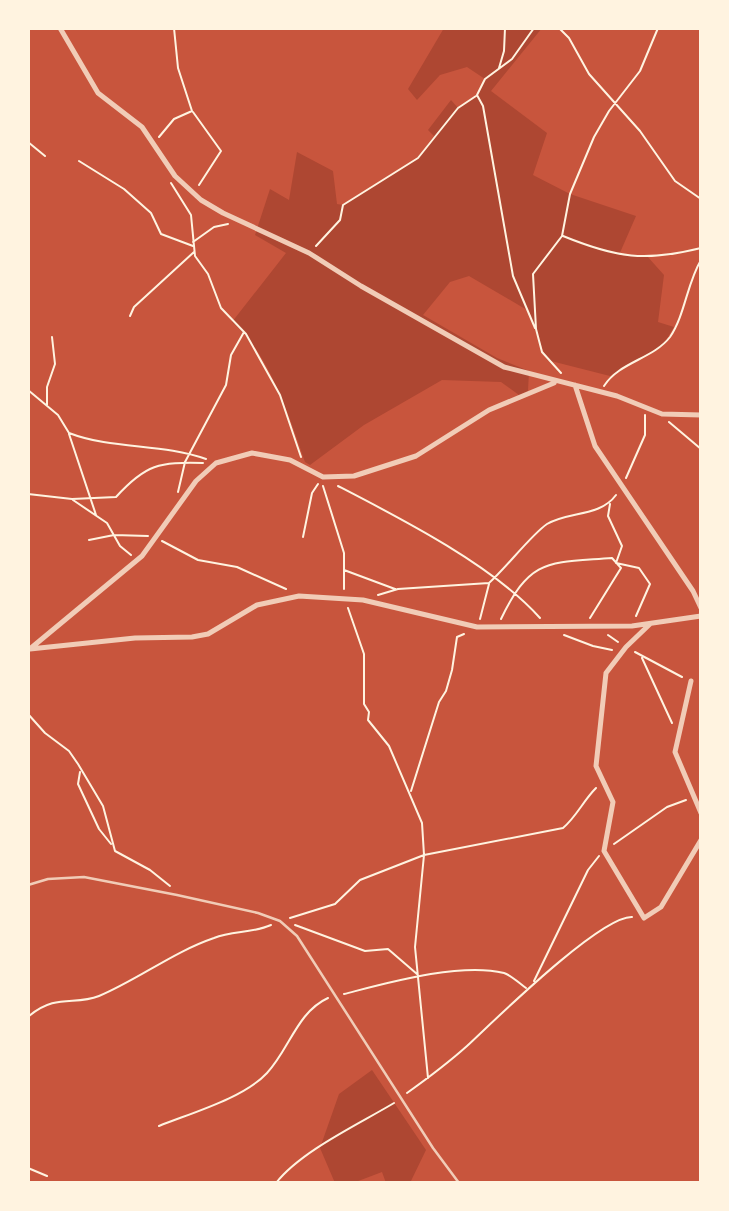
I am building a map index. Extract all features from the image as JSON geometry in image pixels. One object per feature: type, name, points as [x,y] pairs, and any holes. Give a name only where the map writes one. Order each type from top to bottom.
[{"type":"street","points":[[60,28],[98,93],[142,127],[166,166],[194,192],[239,222],[309,253],[504,367],[677,416],[701,415]]},
{"type":"street","points":[[29,649],[136,560],[196,481],[216,463],[252,453],[290,460],[313,475],[354,476],[416,456],[489,410],[556,383]]},
{"type":"street","points":[[575,385],[590,437],[693,591],[701,608]]},
{"type":"street","points":[[29,649],[135,638],[192,637],[208,634],[257,605],[299,596],[363,600],[477,627],[632,626],[701,616]]},
{"type":"street","points":[[656,621],[644,627],[606,673],[596,766],[601,782],[613,802],[604,851],[644,918],[661,907],[701,840]]},
{"type":"street","points":[[691,681],[676,736],[676,756],[696,796],[701,813]]},
{"type":"lane","points":[[28,885],[48,879],[83,877],[177,895],[280,921],[297,936],[459,1183]]},
{"type":"path","points":[[174,28],[178,68],[192,111],[221,151],[194,192],[189,212],[194,251],[208,274],[220,308],[244,332],[280,395],[301,449],[302,466]]},
{"type":"path","points":[[499,68],[504,51],[505,28]]},
{"type":"path","points":[[309,253],[340,220],[343,205],[418,159],[458,108],[477,95],[485,79],[512,58],[534,28]]},
{"type":"path","points":[[559,28],[569,38],[589,74],[675,181],[701,199]]},
{"type":"path","points":[[536,330],[533,274],[562,236],[570,194],[594,137],[639,71],[658,28]]},
{"type":"path","points":[[477,95],[483,106],[513,276],[547,360],[575,385]]},
{"type":"path","points":[[154,143],[174,119],[192,111]]},
{"type":"path","points":[[28,142],[45,156]]},
{"type":"path","points":[[79,161],[124,189],[151,214],[161,234],[194,246]]},
{"type":"path","points":[[166,166],[173,188],[189,212]]},
{"type":"path","points":[[194,242],[214,227],[239,222]]},
{"type":"path","points":[[562,236],[618,256],[664,258],[701,248]]},
{"type":"path","points":[[130,316],[134,307],[194,251]]},
{"type":"path","points":[[600,393],[610,376],[663,345],[671,335],[701,260]]},
{"type":"path","points":[[177,495],[185,463],[226,385],[231,355],[244,332]]},
{"type":"path","points":[[47,406],[47,387],[55,364],[52,337]]},
{"type":"path","points":[[28,390],[65,422],[96,516]]},
{"type":"path","points":[[616,563],[622,546],[608,516],[611,503],[622,488],[645,435],[644,407]]},
{"type":"path","points":[[664,419],[701,449]]},
{"type":"path","points":[[69,433],[122,445],[190,453],[216,463]]},
{"type":"path","points":[[28,494],[72,499],[116,498],[136,475],[155,466],[216,463]]},
{"type":"path","points":[[326,477],[495,578],[514,592],[546,626]]},
{"type":"path","points":[[303,537],[312,494],[321,480],[344,553],[344,597],[365,654],[364,705],[369,712],[368,720],[389,746],[422,823],[424,855],[415,947],[428,1078]]},
{"type":"path","points":[[72,499],[107,523],[120,546],[136,560]]},
{"type":"path","points":[[411,793],[439,702],[446,691],[457,637],[477,627],[489,583],[547,524],[611,503]]},
{"type":"path","points":[[89,540],[114,535],[155,536],[198,560],[237,568],[299,596]]},
{"type":"path","points":[[498,626],[514,592],[524,578],[543,567],[612,558],[621,568],[584,628]]},
{"type":"path","points":[[616,563],[639,568],[650,584],[632,626]]},
{"type":"path","points":[[344,570],[398,589]]},
{"type":"path","points":[[363,600],[398,589],[489,583]]},
{"type":"path","points":[[562,634],[610,650],[626,647]]},
{"type":"path","points":[[606,634],[642,657],[691,681]]},
{"type":"path","points":[[642,657],[666,705],[676,736]]},
{"type":"path","points":[[28,714],[45,733],[69,751],[103,806],[112,845]]},
{"type":"path","points":[[80,771],[78,784],[99,829],[115,851],[167,881],[177,895]]},
{"type":"path","points":[[28,1026],[29,1017],[39,1008],[65,999],[96,997],[172,956],[216,937],[264,929],[280,921],[335,904],[360,880],[424,855],[563,828],[601,782]]},
{"type":"path","points":[[533,982],[588,870],[604,851],[667,807],[696,796]]},
{"type":"path","points":[[276,1183],[283,1174],[428,1078],[533,982],[613,923],[625,917],[644,918]]},
{"type":"path","points":[[280,921],[319,932],[333,941],[365,951],[388,949],[418,975]]},
{"type":"path","points":[[159,1126],[250,1088],[268,1073],[293,1030],[325,999],[418,975],[489,971],[506,974],[526,988]]},
{"type":"path","points":[[28,1168],[47,1176]]},
{"type":"shaded area","points":[[444,28],[542,28],[491,91],[547,133],[533,175],[570,194],[636,216],[619,255],[647,256],[664,275],[658,322],[674,327],[663,345],[610,376],[547,360],[527,310],[469,276],[450,282],[423,315],[497,358],[529,371],[528,391],[519,395],[501,382],[442,380],[364,425],[310,465],[305,462],[285,406],[267,367],[245,335],[232,322],[286,253],[255,235],[270,189],[289,200],[297,152],[333,171],[337,204],[343,205],[418,158],[434,136],[428,130],[451,100],[458,108],[477,95],[485,79],[467,67],[440,75],[417,100],[408,89]]},
{"type":"shaded area","points":[[372,1070],[426,1150],[410,1183],[386,1183],[382,1172],[353,1183],[335,1183],[320,1148],[339,1094]]}]
